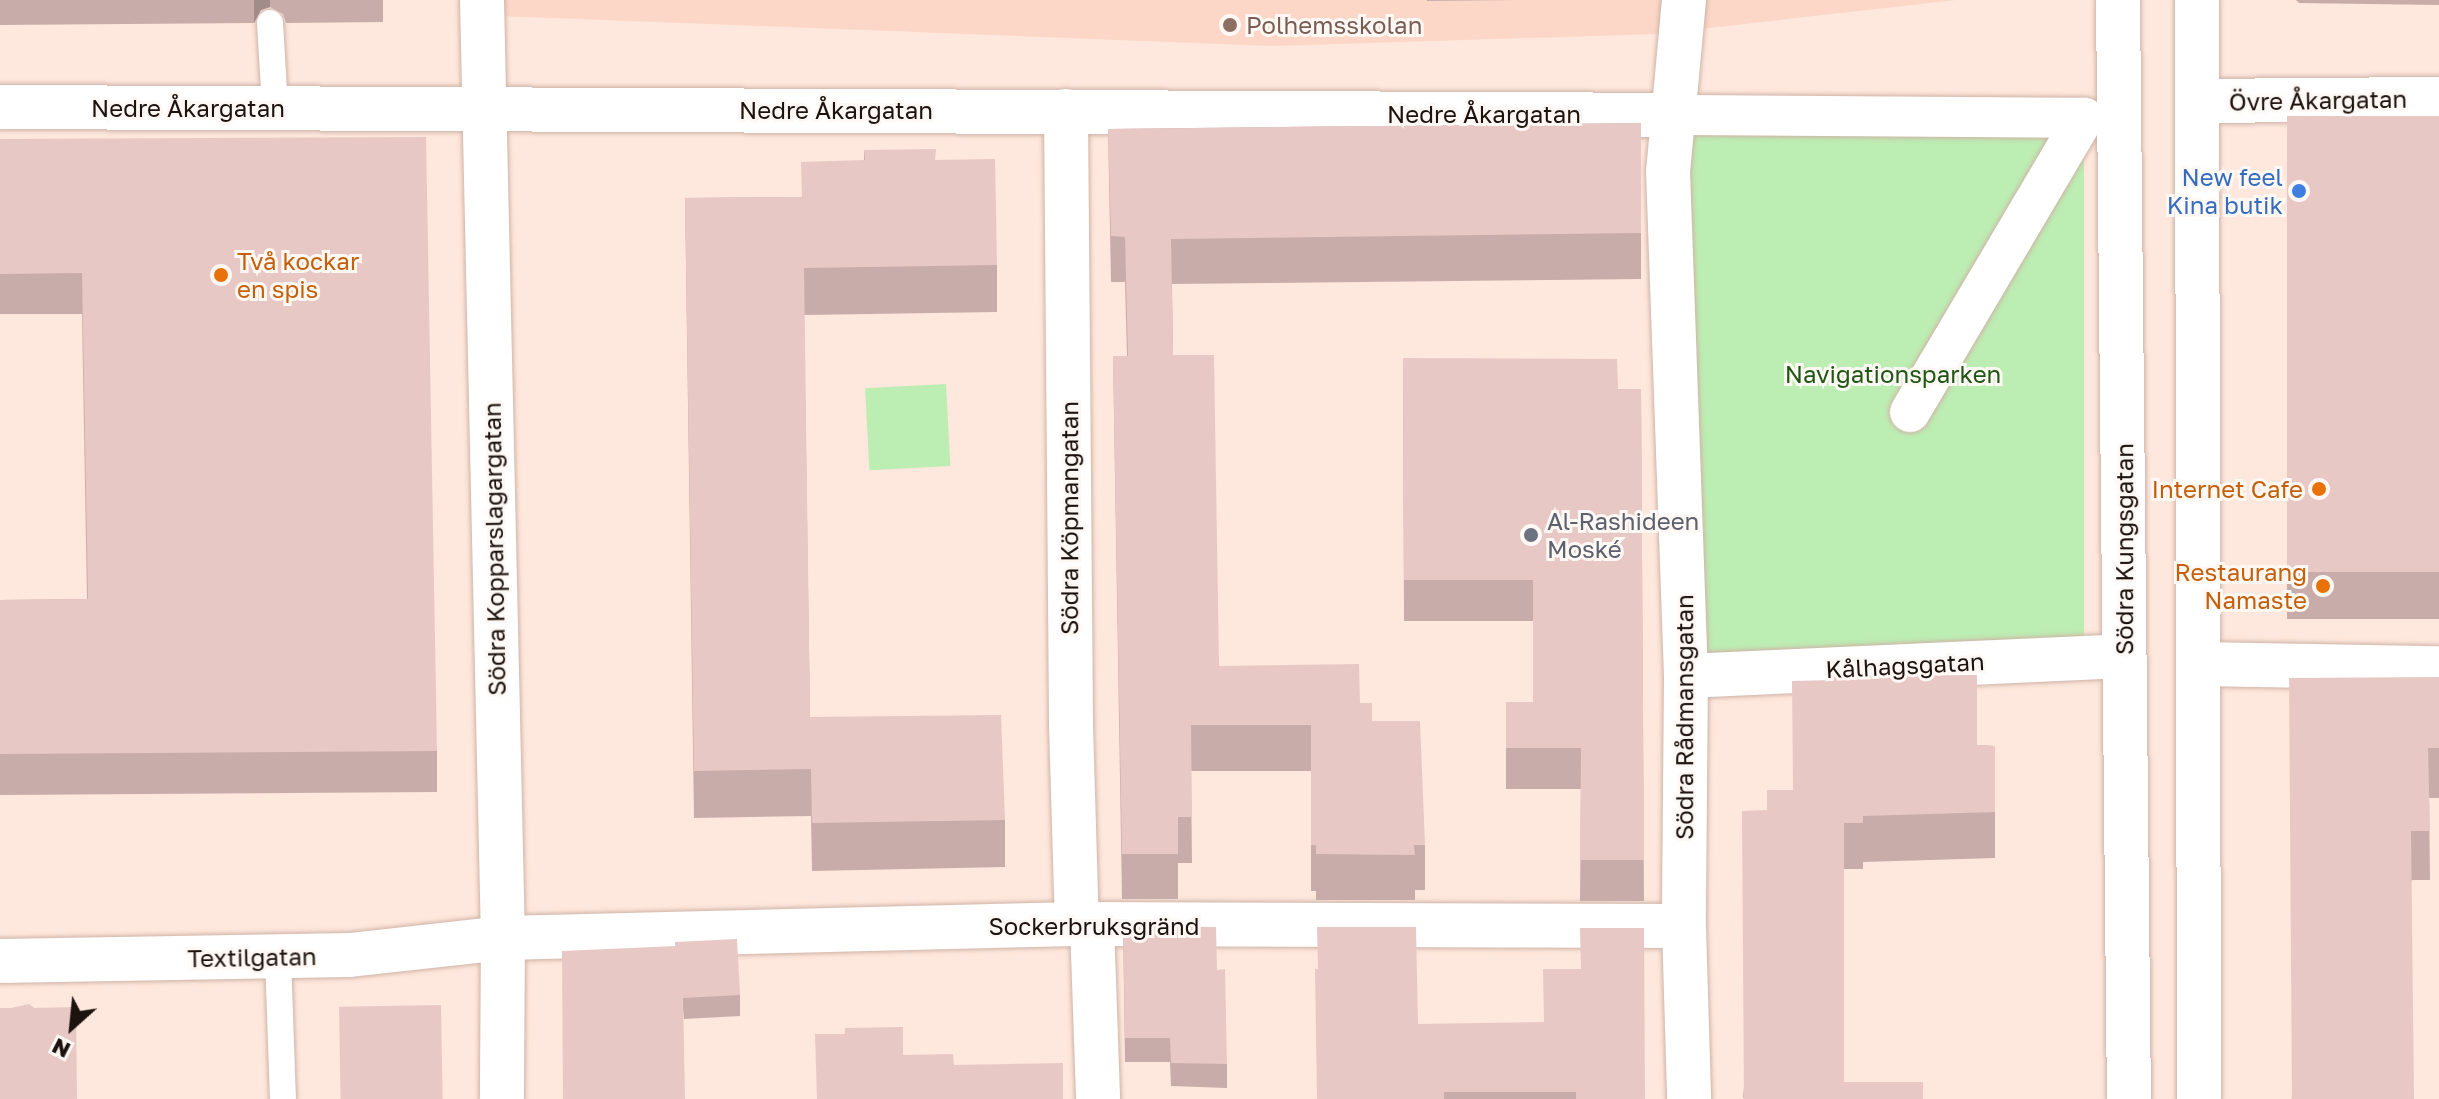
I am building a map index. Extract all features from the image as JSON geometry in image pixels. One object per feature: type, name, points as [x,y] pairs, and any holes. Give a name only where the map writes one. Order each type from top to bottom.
[{"type":"street","name":"Södra Kopparslagargatan","points":[[482,0],[503,938],[502,1099]]},
{"type":"street","name":"Södra Rådmansgatan","points":[[1684,0],[1668,171],[1686,676],[1684,926],[1689,1099]]},
{"type":"street","name":"Södra Kungsgatan","points":[[2118,0],[2129,1099]]},
{"type":"street","points":[[2197,0],[2199,1099]]},
{"type":"street","name":"Övre Åkargatan","points":[[2198,101],[2439,99]]},
{"type":"street","name":"Nedre Åkargatan","points":[[0,107],[1671,115]]},
{"type":"street","name":"Södra Köpmangatan","points":[[1066,111],[1071,725],[1098,1099]]},
{"type":"street","points":[[1671,115],[2084,118],[1910,412]]},
{"type":"street","name":"Kålhagsgatan","points":[[1686,676],[2124,656]]},
{"type":"street","points":[[2200,664],[2439,668]]},
{"type":"street","name":"Sockerbruksgränd","points":[[503,938],[1084,924],[1684,926]]},
{"type":"street","name":"Textilgatan","points":[[0,961],[350,955],[503,938]]},
{"type":"lane","points":[[270,23],[275,108]]},
{"type":"lane","points":[[278,957],[283,1099]]},
{"type":"shaded area","name":"Polhemsskolan","points":[[502,0],[1956,0],[1655,34],[1275,46],[503,16]]},
{"type":"green space","name":"Navigationsparken","points":[[1688,115],[2084,115],[2084,675],[1688,675]]},
{"type":"green space","points":[[946,384],[950,466],[869,470],[865,388]]},
{"type":"building","points":[[2287,116],[2439,116],[2439,572],[2287,572]]},
{"type":"building","points":[[1641,123],[1641,233],[1171,239],[1173,355],[1214,355],[1219,666],[1359,664],[1360,703],[1372,703],[1372,721],[1420,721],[1425,845],[1414,845],[1415,855],[1316,854],[1316,845],[1311,845],[1311,725],[1191,725],[1192,817],[1178,817],[1178,854],[1122,854],[1113,356],[1128,356],[1125,237],[1111,236],[1108,129]]},
{"type":"building","points":[[426,137],[437,751],[0,754],[0,600],[88,599],[82,273],[0,274],[0,139]]},
{"type":"building","points":[[936,149],[935,160],[995,159],[997,265],[804,268],[810,717],[1001,715],[1005,820],[812,823],[811,769],[694,771],[685,198],[802,197],[801,162],[865,160],[864,150]]},
{"type":"building","name":"Al-Rashideen Moské","points":[[1403,358],[1617,359],[1618,389],[1641,389],[1644,860],[1580,860],[1581,748],[1506,748],[1506,702],[1533,702],[1533,580],[1404,580]]},
{"type":"building","points":[[1977,675],[1977,745],[1995,746],[1995,812],[1863,816],[1863,823],[1844,823],[1844,1082],[1923,1082],[1923,1099],[1744,1099],[1742,811],[1767,810],[1767,790],[1793,790],[1792,681],[1834,680],[1833,676]]},
{"type":"building","points":[[2439,677],[2439,748],[2428,748],[2430,831],[2411,831],[2414,1099],[2292,1099],[2289,678]]},
{"type":"building","points":[[1123,926],[1216,927],[1217,970],[1225,969],[1227,1064],[1171,1063],[1170,1038],[1125,1038]]},
{"type":"building","points":[[1317,927],[1416,927],[1418,1024],[1544,1022],[1543,969],[1581,969],[1580,928],[1644,928],[1645,1099],[1576,1099],[1576,1092],[1444,1092],[1444,1099],[1317,1099]]},
{"type":"building","points":[[737,939],[740,995],[683,998],[685,1099],[563,1099],[562,951],[676,946],[675,942]]},
{"type":"building","points":[[29,1004],[34,1008],[76,1007],[77,1099],[0,1099],[0,1008]]},
{"type":"building","points":[[441,1005],[443,1099],[341,1099],[339,1007]]},
{"type":"building","points":[[903,1027],[903,1055],[953,1054],[954,1065],[1063,1063],[1063,1099],[817,1099],[815,1034],[845,1034],[845,1028]]},
{"type":"place","name":"Polhemsskolan","points":[[1230,25]]},
{"type":"place","name":"New feel Kina butik","points":[[2299,191]]},
{"type":"place","name":"Två kockar en spis","points":[[221,275]]},
{"type":"place","name":"Internet Cafe","points":[[2319,489]]},
{"type":"place","name":"Al-Rashideen Moské","points":[[1531,535]]},
{"type":"place","name":"Restaurang Namaste","points":[[2323,586]]}]
